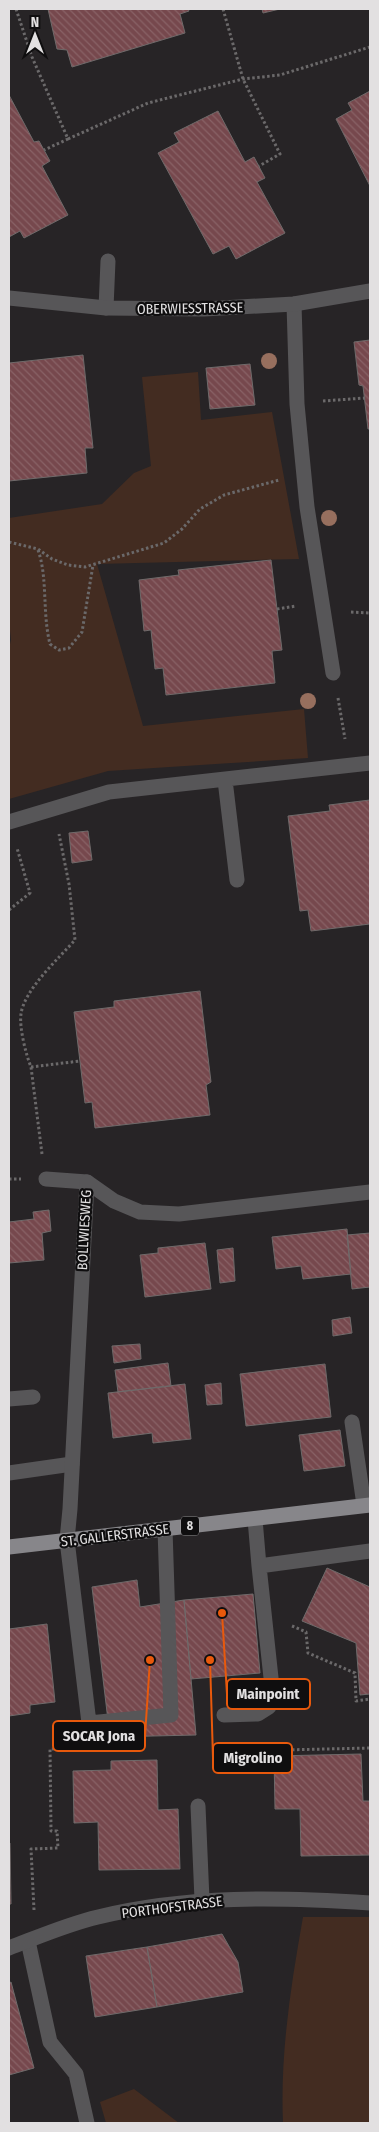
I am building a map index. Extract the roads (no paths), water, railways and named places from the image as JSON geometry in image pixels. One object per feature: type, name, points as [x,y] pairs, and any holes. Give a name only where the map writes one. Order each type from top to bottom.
[{"type":"main road","name":"ST. GALLERSTRASSE","points":[[9,1547],[367,1505]]},
{"type":"street","points":[[106,308],[108,261]]},
{"type":"street","name":"OBERWIESSTRASSE","points":[[9,298],[106,308],[204,309],[294,304],[370,291]]},
{"type":"street","points":[[294,304],[297,404],[307,507],[334,674]]},
{"type":"street","points":[[9,822],[109,792],[370,764]]},
{"type":"street","points":[[225,780],[237,880]]},
{"type":"street","points":[[46,1179],[86,1182]]},
{"type":"street","name":"BOLLWIESWEG","points":[[86,1182],[114,1201],[140,1212],[179,1214],[370,1192]]},
{"type":"street","name":"BOLLWIESWEG","points":[[86,1182],[67,1540],[90,1723],[170,1715],[165,1528]]},
{"type":"street","points":[[9,1399],[33,1397]]},
{"type":"street","points":[[352,1422],[367,1505]]},
{"type":"street","points":[[9,1473],[72,1464]]},
{"type":"street","points":[[224,1715],[258,1714],[269,1707],[272,1687],[254,1519]]},
{"type":"street","points":[[259,1566],[370,1551]]},
{"type":"street","points":[[198,1806],[202,1900]]},
{"type":"street","name":"PORTHOFSTRASSE","points":[[9,1948],[98,1917],[202,1900],[301,1898],[370,1903]]},
{"type":"street","points":[[31,1939],[50,2042],[76,2074],[87,2123]]},
{"type":"place","name":"Mainpoint","points":[[222,1613]]},
{"type":"place","name":"SOCAR Jona","points":[[150,1660]]},
{"type":"place","name":"Migrolino","points":[[210,1660]]}]
